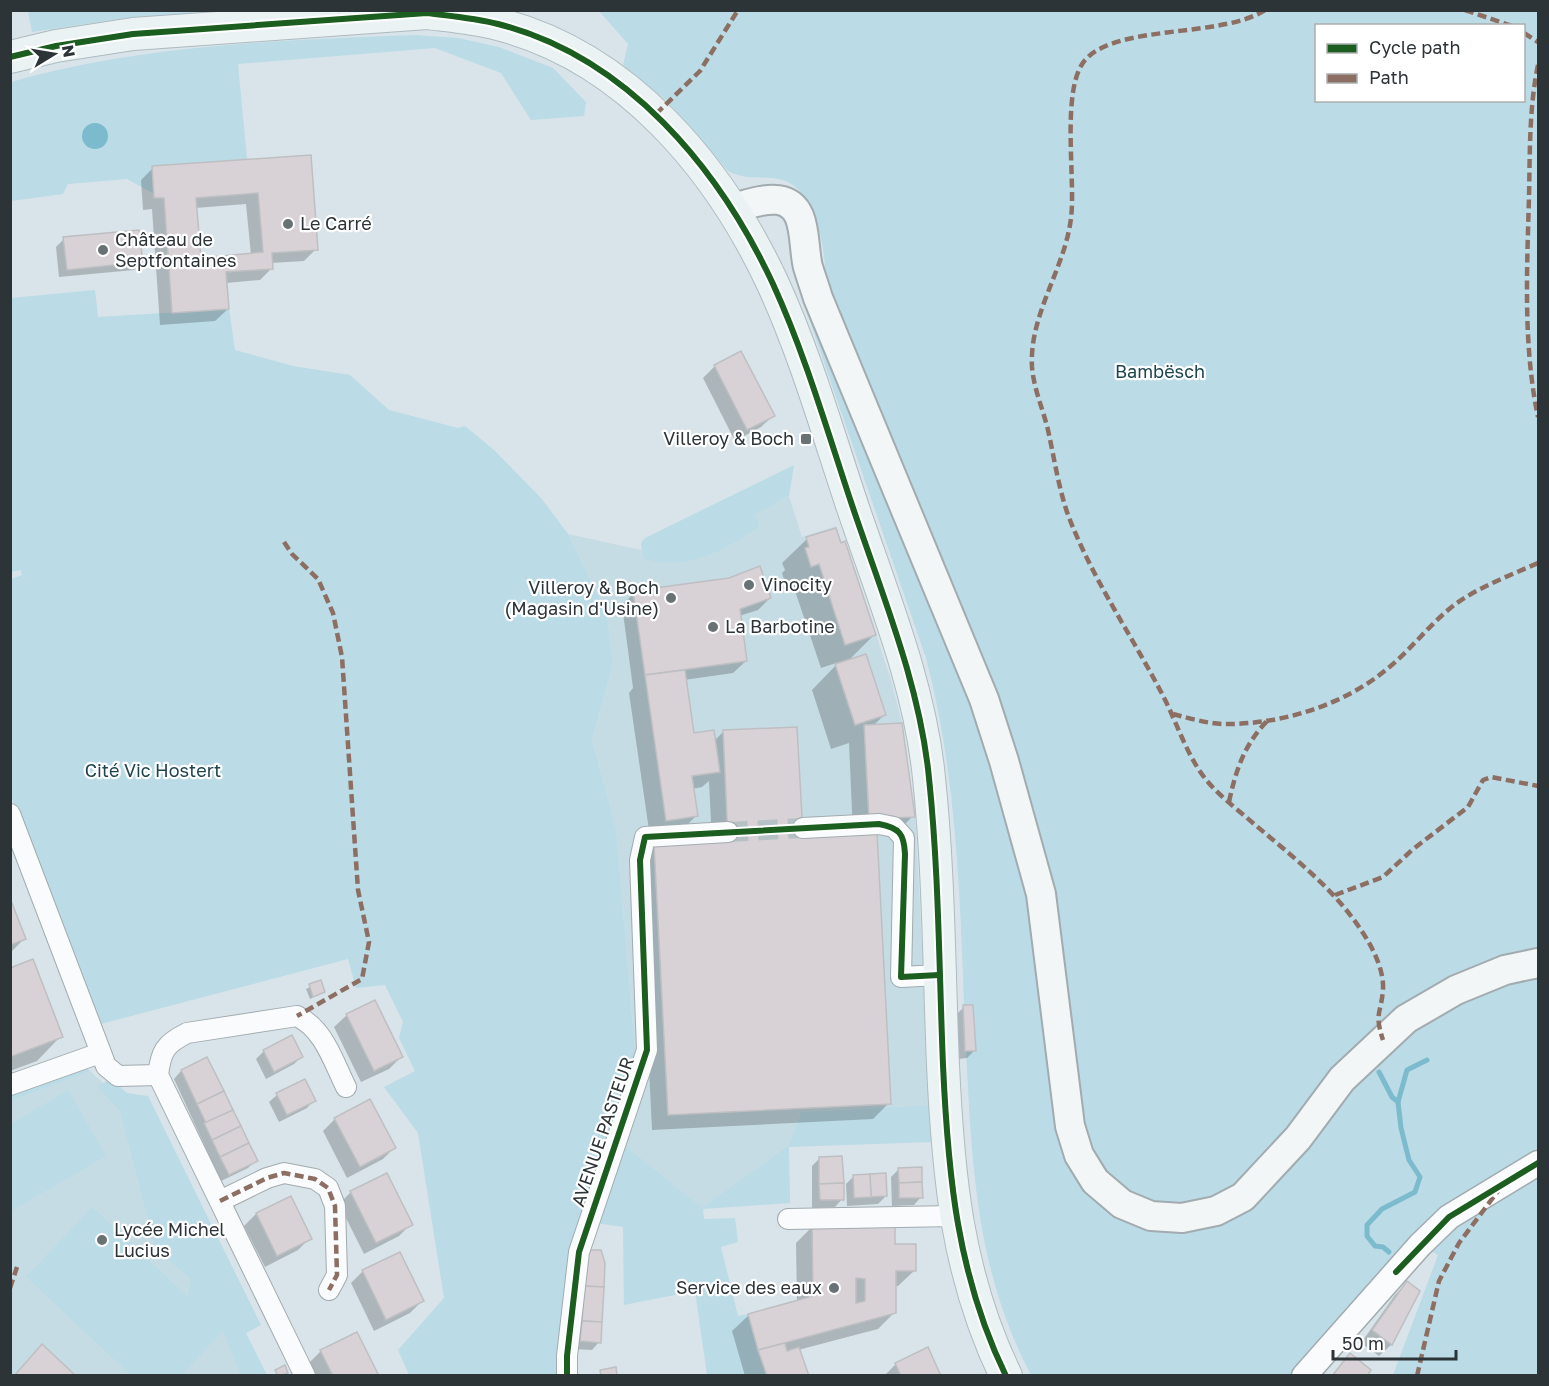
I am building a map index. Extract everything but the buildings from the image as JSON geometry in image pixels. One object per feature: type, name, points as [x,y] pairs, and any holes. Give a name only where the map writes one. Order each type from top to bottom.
[{"type":"main road","points":[[203,28],[233,10]]},
{"type":"main road","points":[[12,56],[56,46],[133,34],[326,13],[425,12],[501,25],[568,51],[610,77],[656,114],[695,158],[733,208],[773,285],[797,347],[906,670],[929,776],[947,1141],[955,1216],[969,1281],[1006,1376]]},
{"type":"main road","points":[[733,208],[777,200],[789,203],[796,211],[802,225],[808,265],[818,298],[984,699],[1023,822],[1041,894],[1070,1126],[1078,1155],[1095,1181],[1122,1204],[1151,1216],[1182,1218],[1216,1211],[1243,1197],[1298,1138],[1342,1079],[1406,1020],[1455,990],[1505,970],[1539,963]]},
{"type":"street","points":[[10,814],[106,1066],[118,1076],[158,1075]]},
{"type":"street","points":[[802,828],[879,824],[894,827],[904,838],[905,854],[901,977],[939,975]]},
{"type":"street","name":"AVENUE PASTEUR","points":[[567,1376],[567,1356],[579,1252],[647,1050],[640,860],[645,837],[728,832]]},
{"type":"street","points":[[305,1376],[158,1075],[161,1055],[171,1041],[187,1033],[297,1016],[312,1023],[346,1087]]},
{"type":"street","points":[[10,1085],[100,1053]]},
{"type":"street","points":[[1304,1376],[1396,1272],[1449,1217],[1539,1163]]},
{"type":"street","points":[[220,1201],[267,1178],[284,1173],[315,1179],[328,1188],[335,1206],[337,1275],[329,1290]]},
{"type":"street","points":[[788,1220],[955,1216]]},
{"type":"shaded area","points":[[789,496],[802,537],[836,526],[841,543],[845,541],[891,680],[902,723],[915,817],[931,1105],[801,1112],[788,1146],[702,1209],[617,1139],[635,1050],[616,828],[592,740],[613,664],[607,614],[568,534],[641,550],[642,558],[760,526],[754,515]]},
{"type":"shaded area","name":"Lycée Michel Lucius","points":[[90,1071],[127,1105],[261,1375],[11,1376],[11,1101]]},
{"type":"green space","points":[[28,11],[214,11],[155,21],[126,18],[32,32]]},
{"type":"green space","name":"Bambësch","points":[[599,11],[1538,11],[1538,1375],[1393,1375],[1438,1255],[1420,1245],[1304,1375],[1031,1375],[998,1297],[980,1217],[971,1135],[960,902],[952,804],[937,706],[926,658],[804,304],[818,298],[825,279],[823,250],[816,220],[810,206],[793,185],[782,180],[741,176],[728,171],[667,101],[623,65],[628,44]]},
{"type":"green space","points":[[415,35],[458,38],[499,47],[553,68],[586,102],[584,116],[531,120],[501,73],[435,48],[238,64],[247,159],[152,166],[154,194],[127,179],[68,184],[63,194],[11,201],[11,82],[110,60],[211,46]]},
{"type":"green space","name":"Cité Vic Hostert","points":[[95,290],[98,317],[229,309],[235,350],[293,366],[350,375],[389,410],[458,428],[465,426],[494,450],[541,498],[568,534],[607,614],[613,664],[592,740],[616,828],[635,1050],[617,1139],[702,1208],[788,1146],[801,1112],[931,1105],[932,1142],[789,1147],[790,1203],[703,1209],[704,1219],[735,1218],[738,1242],[721,1247],[738,1316],[748,1314],[767,1375],[707,1375],[695,1291],[624,1305],[623,1227],[589,1222],[567,1375],[409,1375],[398,1350],[444,1298],[418,1133],[384,1087],[415,1071],[399,1038],[403,1022],[385,985],[356,988],[348,959],[97,1025],[11,796],[11,579],[22,575],[21,570],[10,572],[11,298]]},
{"type":"green space","points":[[794,465],[789,496],[755,515],[760,526],[747,535],[719,551],[689,561],[658,562],[642,558],[641,543],[645,538]]},
{"type":"green space","points":[[77,1060],[90,1071],[11,1101],[11,1085]]},
{"type":"green space","points":[[111,1079],[127,1093],[148,1096],[261,1325],[246,1333],[267,1375],[241,1375],[223,1331],[181,1375],[131,1375],[26,1277],[92,1207],[188,1297],[191,1279],[156,1250],[120,1111],[97,1086]]},
{"type":"green space","points":[[68,1090],[106,1156],[11,1211],[11,1124]]},
{"type":"water","points":[[95,123],[104,127],[108,136],[104,145],[95,149],[86,145],[82,136],[86,127]]},
{"type":"waterway","points":[[1389,1252],[1383,1247],[1375,1246],[1367,1236],[1367,1225],[1382,1209],[1415,1192],[1420,1177],[1409,1160],[1401,1128],[1398,1102],[1407,1070],[1427,1060]]},
{"type":"waterway","points":[[1379,1072],[1392,1097],[1398,1102]]},
{"type":"tunnel","points":[[728,832],[803,828]]},
{"type":"marked path","points":[[656,114],[700,71],[738,10]]},
{"type":"marked path","points":[[1265,10],[1246,19],[1224,25],[1146,35],[1122,41],[1101,48],[1086,59],[1078,72],[1071,111],[1071,218],[1062,255],[1036,329],[1032,367],[1067,512],[1098,580],[1166,701],[1200,772],[1221,796],[1328,889],[1368,941],[1377,958],[1382,977],[1383,990],[1379,1019],[1383,1040]]},
{"type":"marked path","points":[[1465,10],[1506,24]]},
{"type":"marked path","points":[[1525,34],[1538,42]]},
{"type":"marked path","points":[[1538,65],[1530,131],[1527,280],[1530,363],[1538,417]]},
{"type":"marked path","points":[[284,542],[292,554],[318,579],[333,613],[342,657],[358,890],[369,942],[362,979],[297,1016]]},
{"type":"marked path","points":[[1173,714],[1222,724],[1244,723],[1288,717],[1330,703],[1370,682],[1387,669],[1457,603],[1486,586],[1538,563]]},
{"type":"marked path","points":[[1229,802],[1243,757],[1254,737],[1269,719]]},
{"type":"marked path","points":[[1335,895],[1383,877],[1412,850],[1468,807],[1483,780],[1491,777],[1538,786]]},
{"type":"marked path","points":[[220,1201],[267,1178],[284,1173],[315,1179],[328,1188],[335,1206],[337,1275],[329,1290]]},
{"type":"marked path","points":[[1417,1376],[1439,1281],[1459,1243],[1498,1191]]},
{"type":"marked path","points":[[10,1288],[17,1267]]},
{"type":"cycle path","points":[[10,57],[56,46],[133,34],[427,13],[472,19],[498,24],[545,40],[588,62],[627,90],[664,123],[696,159],[725,199],[751,241],[785,311],[815,392],[898,638],[917,708],[929,778],[932,814],[945,1106],[952,1185],[958,1224],[976,1300],[989,1338],[1006,1376]]},
{"type":"cycle path","points":[[567,1376],[567,1356],[579,1252],[647,1050],[640,860],[645,837],[879,824],[891,827],[902,836],[905,854],[901,977],[939,975]]},
{"type":"cycle path","points":[[1396,1272],[1449,1217],[1538,1163]]},
{"type":"place","name":"Le Carré","points":[[288,224]]},
{"type":"place","name":"Château de Septfontaines","points":[[103,250]]},
{"type":"place","name":"Villeroy & Boch","points":[[806,439]]},
{"type":"place","name":"Vinocity","points":[[749,585]]},
{"type":"place","name":"Villeroy & Boch (Magasin d'Usine)","points":[[671,598]]},
{"type":"place","name":"La Barbotine","points":[[713,627]]},
{"type":"place","name":"Lycée Michel Lucius","points":[[102,1240]]},
{"type":"place","name":"Service des eaux","points":[[834,1288]]}]
